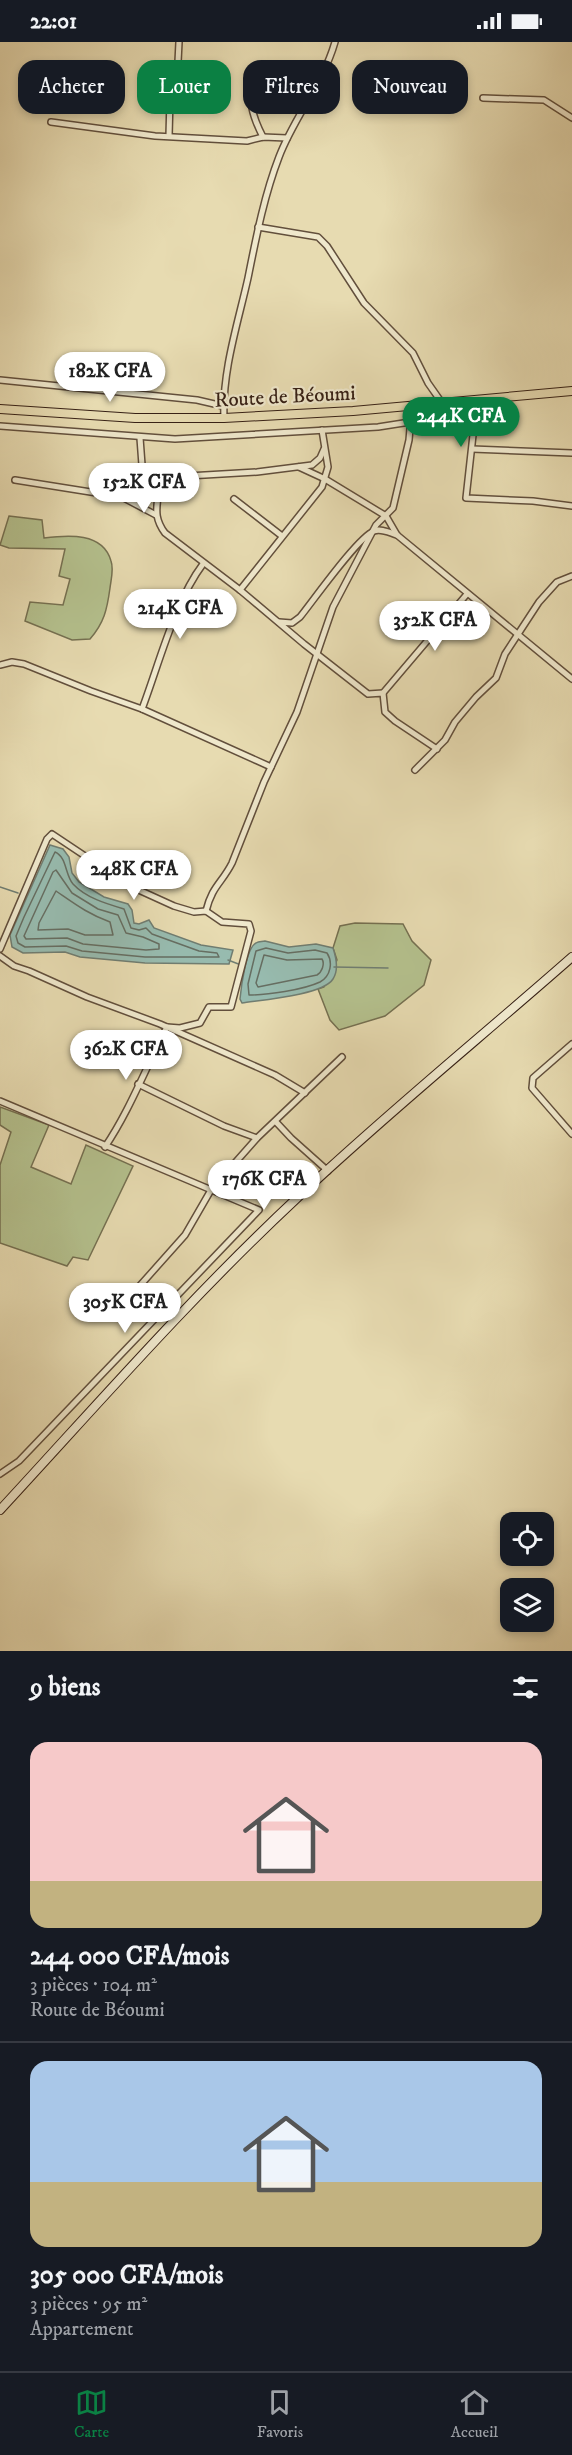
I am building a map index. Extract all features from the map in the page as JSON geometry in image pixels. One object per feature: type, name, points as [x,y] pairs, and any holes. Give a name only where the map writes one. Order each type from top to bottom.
[{"type":"main road","name":"Route de Béoumi","points":[[0,409],[135,418],[288,416],[572,391]]},
{"type":"main road","points":[[0,1510],[191,1302],[327,1171],[572,957]]},
{"type":"street","points":[[169,136],[170,98],[178,62],[179,42]]},
{"type":"street","points":[[224,418],[223,406],[238,316],[258,227],[278,159],[298,115],[316,88],[335,42]]},
{"type":"street","points":[[483,98],[544,100],[572,118]]},
{"type":"street","points":[[253,114],[263,137]]},
{"type":"street","points":[[51,122],[169,136],[247,141],[263,137],[287,138]]},
{"type":"street","points":[[258,227],[318,237],[327,246],[364,303],[413,353],[428,383],[442,403]]},
{"type":"street","points":[[0,380],[197,400],[223,406]]},
{"type":"street","points":[[477,399],[466,498],[541,501],[572,506]]},
{"type":"street","points":[[206,911],[210,894],[232,862],[271,766],[297,712],[333,607],[376,525],[393,508],[409,441],[412,406]]},
{"type":"street","points":[[0,426],[136,435],[140,438],[234,437],[388,426],[410,422]]},
{"type":"street","points":[[240,590],[314,498],[325,479],[328,467],[322,430]]},
{"type":"street","points":[[140,438],[142,465],[154,477],[157,489],[157,523],[165,533],[240,590],[318,656],[368,694],[383,693],[467,594]]},
{"type":"street","points":[[154,477],[257,472],[312,465],[320,458],[324,449]]},
{"type":"street","points":[[472,449],[572,453]]},
{"type":"street","points":[[299,467],[325,479],[386,516],[396,535],[572,679]]},
{"type":"street","points":[[15,480],[122,497],[156,515]]},
{"type":"street","points":[[234,499],[282,536]]},
{"type":"street","points":[[276,621],[285,624],[292,623],[300,617],[357,546],[373,531],[396,535]]},
{"type":"street","points":[[142,709],[183,599],[194,575],[203,564]]},
{"type":"street","points":[[415,770],[436,748],[476,697],[496,678],[505,654],[550,589],[556,582],[572,576]]},
{"type":"street","points":[[0,665],[12,662],[24,664],[142,709],[271,766]]},
{"type":"street","points":[[383,693],[385,712],[436,748]]},
{"type":"street","points":[[0,949],[47,839],[52,834],[130,886],[174,906],[194,912],[206,911],[222,922],[249,924],[251,931],[231,1007],[209,1007],[200,1023],[180,1028],[166,1028]]},
{"type":"street","points":[[0,956],[14,966],[276,1075],[292,1083],[304,1093]]},
{"type":"street","points":[[105,1147],[121,1123],[166,1028]]},
{"type":"street","points":[[572,1044],[533,1078],[531,1083],[532,1088],[572,1134]]},
{"type":"street","points":[[154,1319],[131,1306],[128,1299],[184,1235],[211,1190],[257,1138],[342,1057]]},
{"type":"street","points":[[138,1083],[224,1126],[257,1138]]},
{"type":"street","points":[[0,1101],[259,1210],[19,1461],[0,1474]]},
{"type":"street","points":[[276,1122],[327,1171]]},
{"type":"green space","points":[[9,516],[42,520],[44,538],[74,536],[93,540],[107,552],[112,567],[108,603],[102,622],[90,639],[72,640],[25,621],[30,602],[63,605],[70,579],[59,576],[65,549],[9,548],[0,545]]},
{"type":"green space","points":[[355,923],[403,924],[412,941],[431,960],[424,985],[385,1016],[339,1030],[330,1020],[318,989],[324,987],[337,960],[333,948],[340,926]]},
{"type":"green space","points":[[0,1107],[49,1125],[31,1167],[71,1184],[86,1145],[133,1166],[88,1260],[73,1257],[67,1266],[0,1243],[0,1165],[11,1132],[0,1125]]},
{"type":"water","points":[[50,845],[63,849],[69,857],[72,873],[79,882],[104,897],[128,904],[132,910],[134,923],[139,924],[149,920],[154,928],[201,945],[233,950],[229,964],[145,963],[80,957],[65,952],[23,953],[12,947],[10,935]]},
{"type":"water","points":[[265,941],[289,947],[316,944],[333,948],[336,968],[333,979],[327,985],[305,993],[242,1003],[240,999],[249,952],[256,943]]},
{"type":"waterway","points":[[0,887],[18,893]]},
{"type":"waterway","points":[[228,960],[241,965]]},
{"type":"waterway","points":[[334,967],[388,968]]}]
